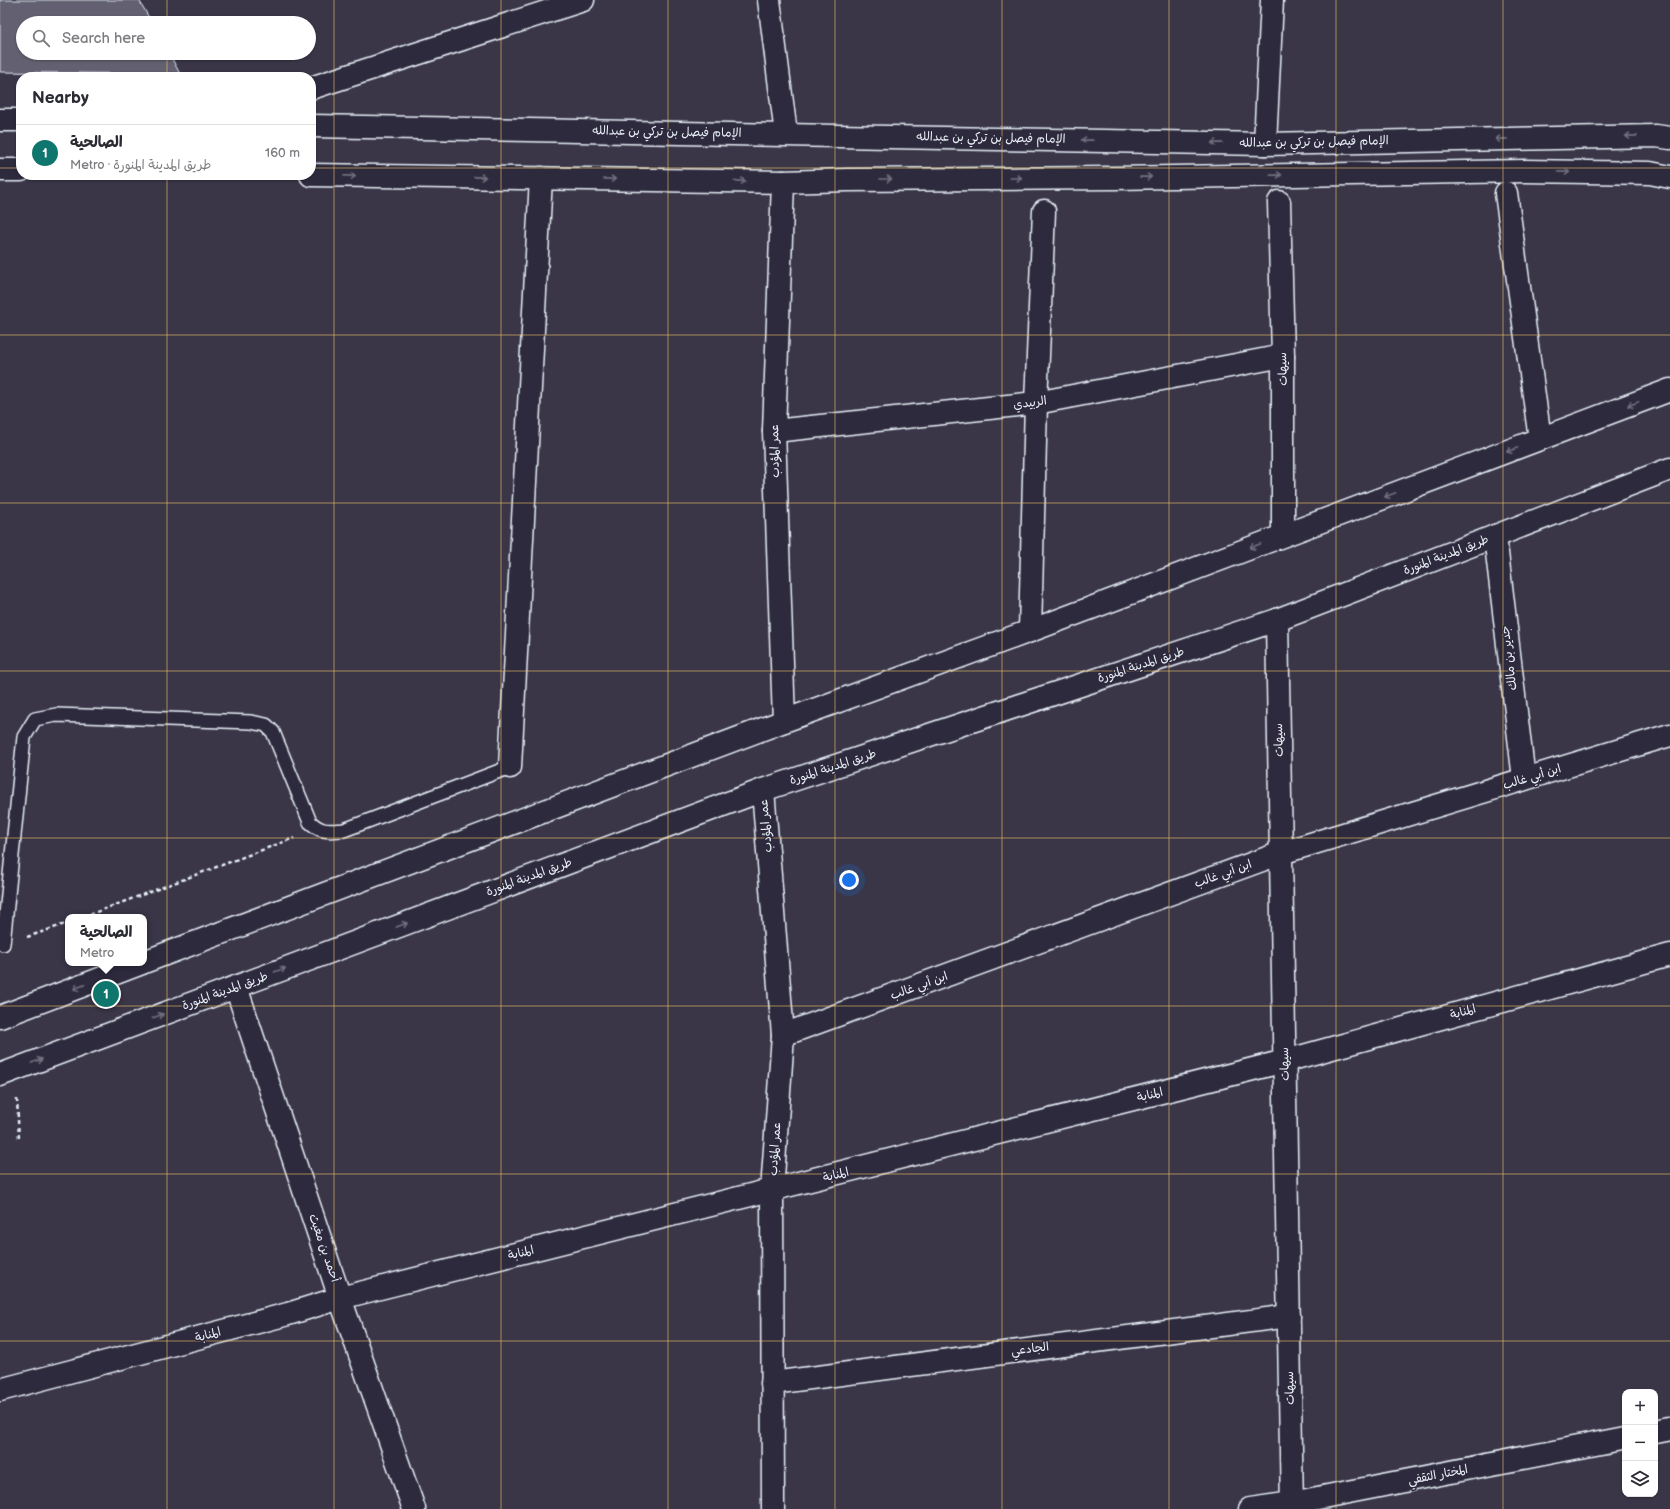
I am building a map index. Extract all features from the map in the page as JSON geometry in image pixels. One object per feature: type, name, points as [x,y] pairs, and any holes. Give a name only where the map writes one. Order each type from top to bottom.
[{"type":"street","points":[[316,86],[541,6],[583,0]]},
{"type":"street","points":[[769,0],[786,134]]},
{"type":"street","points":[[1265,144],[1272,0]]},
{"type":"street","points":[[0,120],[16,120]]},
{"type":"street","name":"الإمام فيصل بن تركي بن عبدالله","points":[[316,126],[1265,144],[1648,136],[1670,138]]},
{"type":"street","points":[[0,170],[16,170]]},
{"type":"street","points":[[316,175],[783,182],[1525,171],[1650,173],[1670,177]]},
{"type":"street","points":[[510,767],[541,178]]},
{"type":"street","name":"عمر المؤدب","points":[[783,182],[774,431],[784,721]]},
{"type":"street","points":[[1506,193],[1540,439]]},
{"type":"street","name":"سيهات","points":[[1279,202],[1283,356],[1283,535]]},
{"type":"street","points":[[1030,631],[1036,403],[1044,211]]},
{"type":"street","name":"الربيدي","points":[[774,431],[1036,403],[1283,356]]},
{"type":"street","points":[[147,961],[784,721],[1030,631],[1670,390]]},
{"type":"street","name":"طريق المدينة المنورة","points":[[0,1075],[764,790],[1277,620],[1670,469]]},
{"type":"street","name":"جدير بن مالك","points":[[1495,536],[1524,779]]},
{"type":"street","name":"سيهات","points":[[1277,620],[1292,1506]]},
{"type":"street","name":"ابن أبي غالب","points":[[783,1035],[1281,852],[1670,735]]},
{"type":"street","name":"عمر المؤدب","points":[[764,790],[783,1035],[772,1190],[773,1509]]},
{"type":"street","name":"المنابة","points":[[0,1390],[288,1314],[340,1298],[1285,1061],[1670,954]]},
{"type":"street","points":[[0,1017],[135,966]]},
{"type":"street","name":"أحمد بن مغيث","points":[[236,987],[340,1298],[414,1509]]},
{"type":"street","name":"الجادعي","points":[[772,1383],[1289,1316]]},
{"type":"street","points":[[1658,1431],[1670,1429]]},
{"type":"street","name":"المختار الثقفي","points":[[1250,1509],[1292,1506],[1622,1439]]},
{"type":"lane","points":[[3,944],[24,736],[35,719],[56,715],[251,722],[266,725],[273,732],[310,822],[317,829],[329,831],[344,830],[510,767]]},
{"type":"path","points":[[92,914],[317,829]]},
{"type":"path","points":[[3,944],[42,933],[65,924]]},
{"type":"path","points":[[12,1101],[18,1098],[19,1140]]},
{"type":"building","points":[[0,0],[139,0],[148,16],[16,16],[16,60],[173,60],[179,72],[16,72],[0,72]]},
{"type":"place","name":"الصالحية","points":[[106,994]]}]
